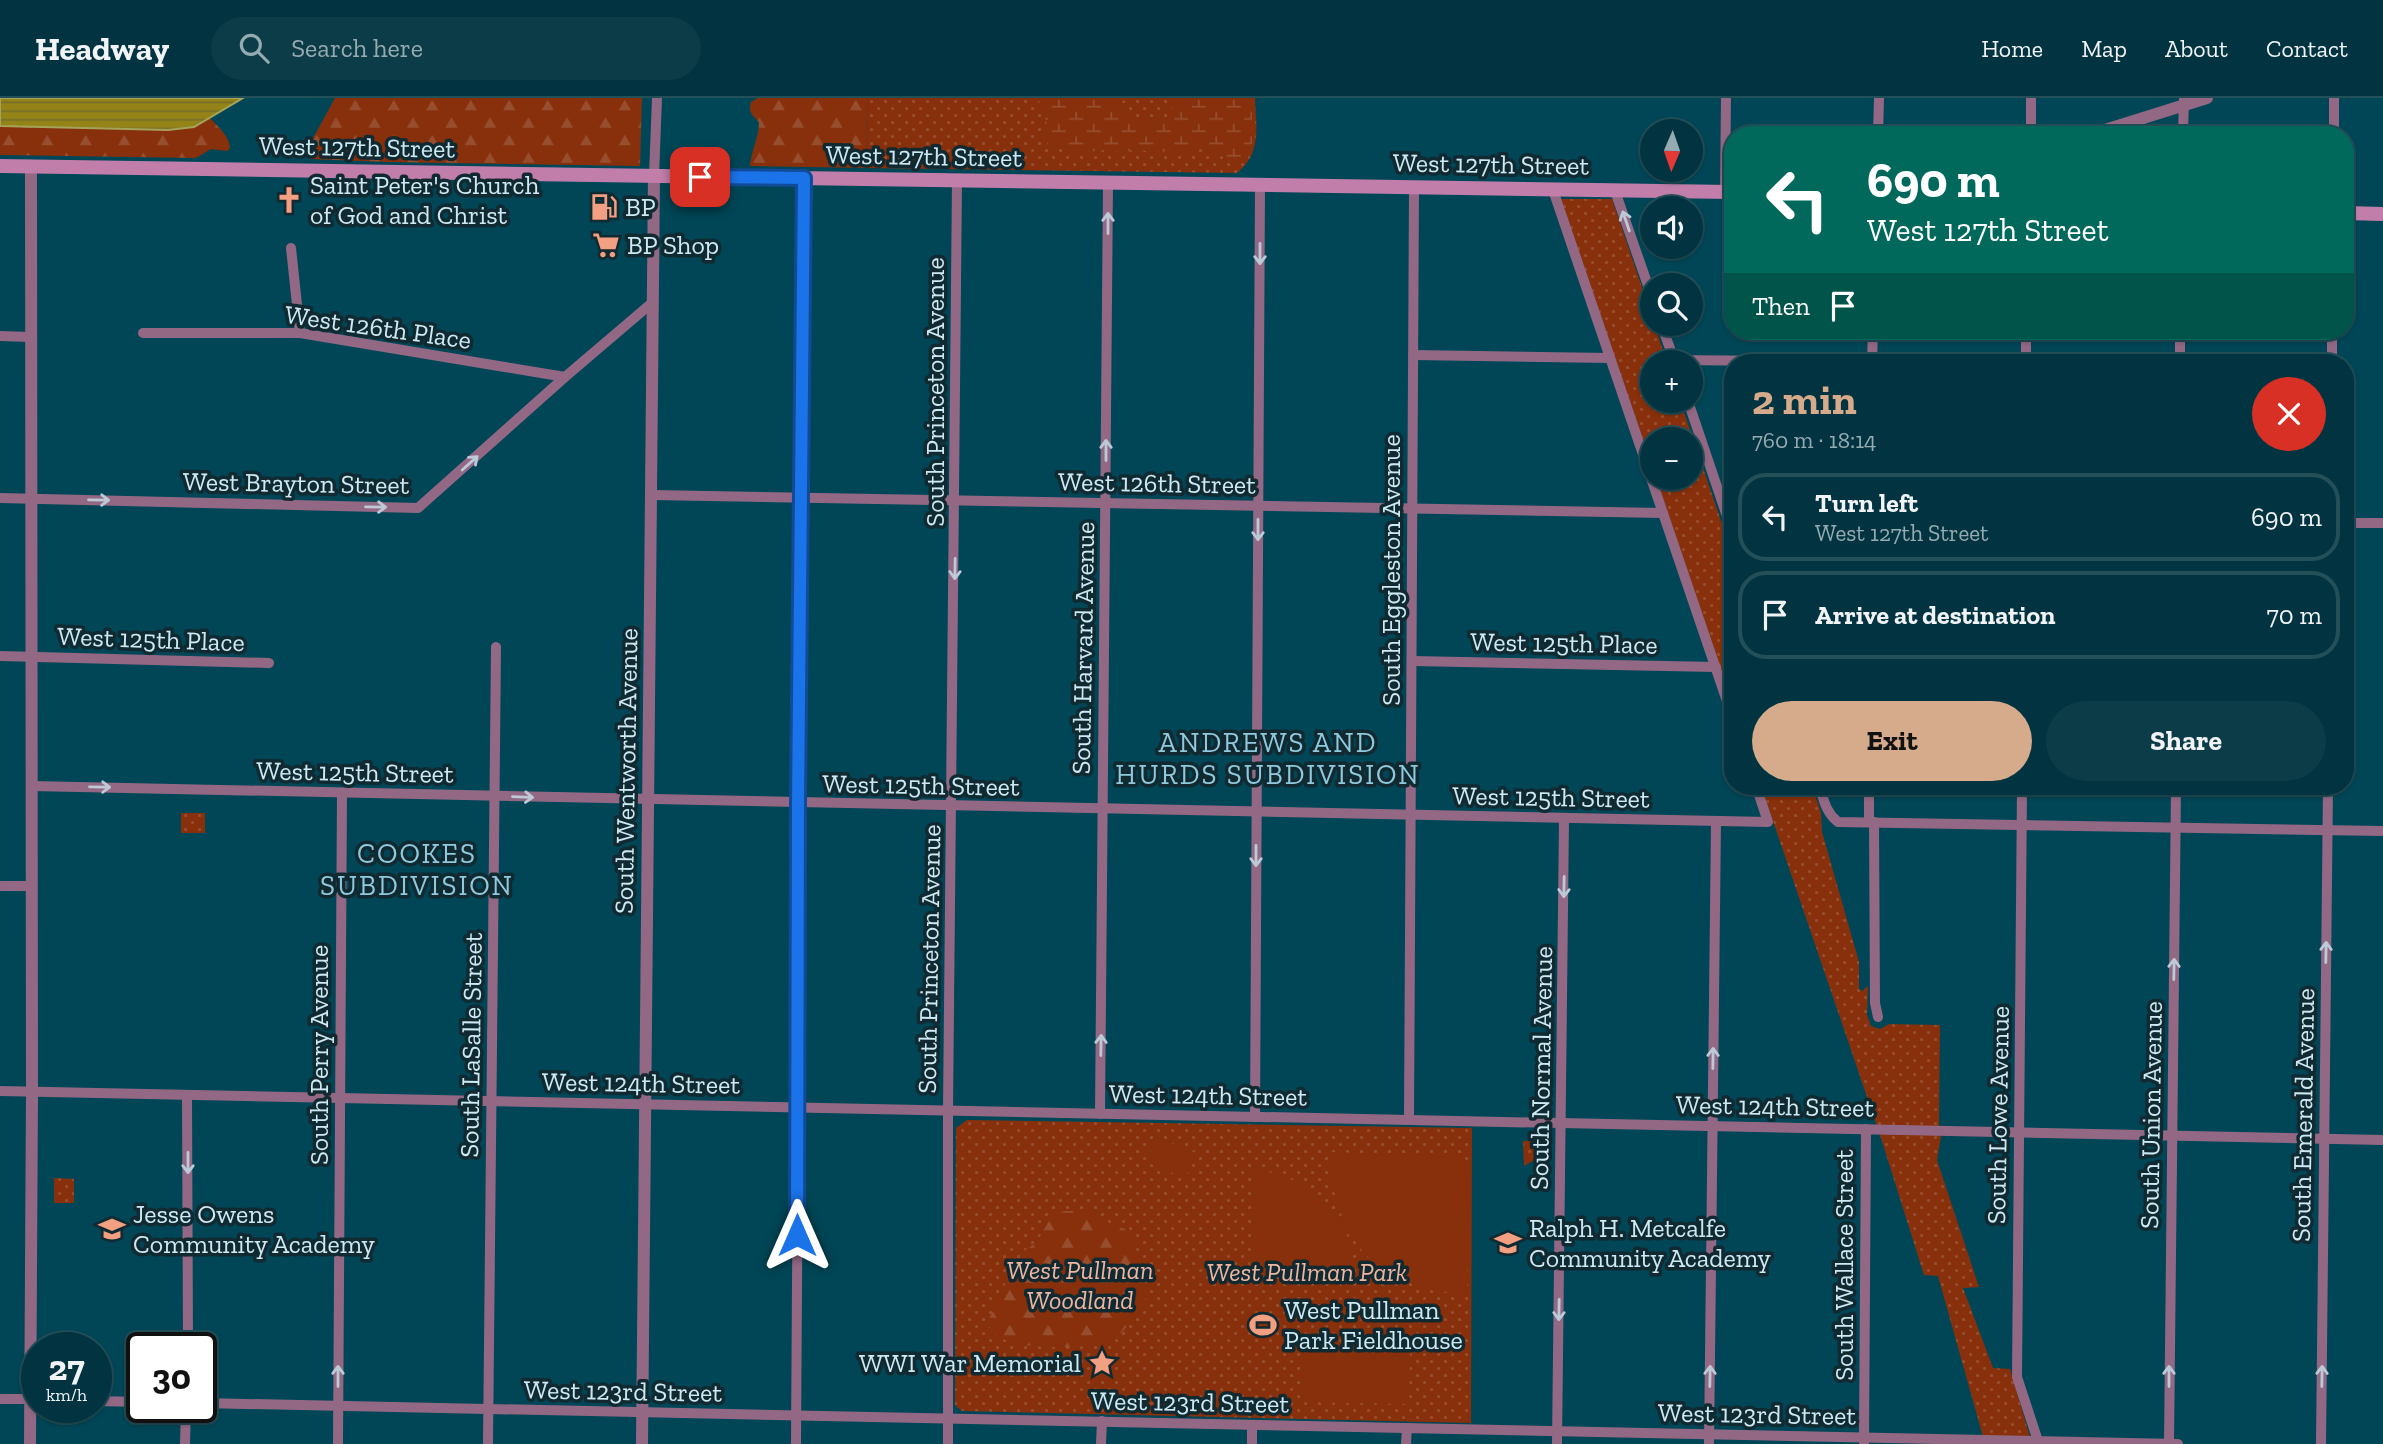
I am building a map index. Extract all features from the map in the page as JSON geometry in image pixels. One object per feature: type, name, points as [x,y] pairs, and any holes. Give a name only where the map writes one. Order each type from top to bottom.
[{"type":"main road","name":"West 127th Street","points":[[0,166],[1724,192]]},
{"type":"main road","points":[[2354,213],[2383,214]]},
{"type":"street","name":"South Wentworth Avenue","points":[[642,1444],[654,176],[657,98]]},
{"type":"street","points":[[1726,98],[1727,126]]},
{"type":"street","points":[[1878,126],[1879,98]]},
{"type":"street","points":[[2031,98],[2031,126]]},
{"type":"street","points":[[2115,126],[2183,102],[2207,98]]},
{"type":"street","points":[[2334,98],[2334,126]]},
{"type":"street","points":[[2183,102],[2183,126]]},
{"type":"street","points":[[31,167],[33,1332]]},
{"type":"street","points":[[796,1444],[804,178]]},
{"type":"street","name":"South Princeton Avenue","points":[[948,1444],[948,1111],[957,181]]},
{"type":"street","name":"South Harvard Avenue","points":[[1100,1114],[1108,183]]},
{"type":"street","points":[[1255,1117],[1260,185]]},
{"type":"street","name":"South Eggleston Avenue","points":[[1409,1120],[1414,187]]},
{"type":"street","points":[[1553,190],[1724,692]]},
{"type":"street","points":[[1615,191],[1643,273]]},
{"type":"street","points":[[291,248],[300,333]]},
{"type":"street","name":"West Brayton Street","points":[[0,498],[418,508],[653,303]]},
{"type":"street","name":"West 126th Place","points":[[143,333],[300,333],[565,377]]},
{"type":"street","points":[[0,336],[31,337]]},
{"type":"street","points":[[1413,355],[1610,358]]},
{"type":"street","points":[[1703,361],[1724,361]]},
{"type":"street","points":[[1692,413],[1724,499]]},
{"type":"street","name":"West 126th Street","points":[[651,495],[1663,513]]},
{"type":"street","points":[[2354,523],[2383,523]]},
{"type":"street","name":"South LaSalle Street","points":[[488,1444],[496,647]]},
{"type":"street","name":"West 125th Place","points":[[0,656],[269,663]]},
{"type":"street","name":"West 125th Place","points":[[1412,661],[1716,667]]},
{"type":"street","name":"West 125th Street","points":[[32,786],[1768,822],[1759,795]]},
{"type":"street","name":"South Perry Avenue","points":[[338,1444],[342,793]]},
{"type":"street","points":[[1822,795],[1830,816],[1838,822],[2383,831]]},
{"type":"street","points":[[1870,795],[1875,1003],[1878,1017]]},
{"type":"street","name":"South Lowe Avenue","points":[[2022,795],[2017,1377],[2038,1441]]},
{"type":"street","name":"South Union Avenue","points":[[2169,1444],[2176,795]]},
{"type":"street","name":"South Emerald Avenue","points":[[2321,1444],[2328,795]]},
{"type":"street","name":"South Normal Avenue","points":[[1557,1444],[1564,818]]},
{"type":"street","points":[[1709,1439],[1716,821]]},
{"type":"street","points":[[0,886],[32,886]]},
{"type":"street","name":"West 124th Street","points":[[0,1091],[2383,1140]]},
{"type":"street","points":[[187,1095],[188,1332]]},
{"type":"street","name":"South Wallace Street","points":[[1864,1441],[1866,1129]]},
{"type":"street","points":[[0,1399],[21,1399]]},
{"type":"street","name":"West 123rd Street","points":[[217,1403],[1557,1431],[1709,1439],[2178,1444]]},
{"type":"street","points":[[1101,1444],[1102,1422]]},
{"type":"street","points":[[30,1444],[31,1423]]},
{"type":"street","points":[[185,1444],[186,1423]]},
{"type":"street","points":[[1252,1425],[1252,1444]]},
{"type":"street","points":[[1406,1444],[1407,1428]]},
{"type":"green space","points":[[335,98],[642,98],[640,166],[310,159],[306,151]]},
{"type":"green space","points":[[758,98],[868,98],[867,168],[750,166],[759,122],[751,114],[750,106],[751,102]]},
{"type":"green space","points":[[868,98],[1255,98],[1256,139],[1250,157],[1237,173],[867,168]]},
{"type":"green space","points":[[1038,98],[1126,98],[1120,104],[1120,110],[1124,114],[1135,120],[1149,121],[1168,117],[1173,105],[1167,98],[1252,98],[1252,146],[1248,157],[1235,159],[1217,155],[1202,145],[1195,146],[1186,154],[1135,150],[1076,153],[1048,145],[1043,134],[1047,124]]},
{"type":"green space","points":[[210,118],[228,139],[230,148],[227,151],[211,149],[196,158],[0,155],[0,126],[72,126],[136,130],[194,127]]},
{"type":"green space","points":[[1561,199],[1612,199],[1640,282],[1640,336],[1658,336],[1663,350],[1640,350],[1640,413],[1684,413],[1689,427],[1640,427],[1640,431]]},
{"type":"green space","points":[[1703,468],[1724,530],[1724,678],[1660,490],[1703,490]]},
{"type":"green space","points":[[1764,795],[1815,795],[1821,813],[1822,832],[1859,962],[1859,989],[1862,991],[1868,986],[1867,1015],[1871,1026],[1880,1029],[1889,1024],[1940,1025],[1941,1136],[1937,1160],[1979,1287],[1963,1288],[1993,1368],[2010,1369],[2032,1444],[1985,1444],[1938,1276],[1924,1275],[1880,1135]]},
{"type":"green space","points":[[181,813],[205,813],[205,833],[181,833]]},
{"type":"green space","name":"West Pullman Park","points":[[967,1120],[1472,1128],[1471,1423],[962,1411],[955,1405],[956,1128]]},
{"type":"green space","points":[[1156,1137],[1196,1153],[1185,1178],[1146,1162]]},
{"type":"green space","points":[[1523,1141],[1545,1141],[1545,1154],[1524,1166]]},
{"type":"green space","points":[[1328,1152],[1458,1157],[1470,1168],[1467,1294],[1435,1290],[1407,1282],[1384,1270],[1366,1254],[1351,1235],[1340,1211],[1332,1184]]},
{"type":"green space","points":[[1255,1170],[1283,1176],[1296,1182],[1320,1198],[1330,1209],[1339,1220],[1350,1243],[1352,1277],[1262,1276],[1250,1265]]},
{"type":"green space","points":[[54,1178],[74,1179],[74,1203],[54,1203]]},
{"type":"green space","name":"West Pullman Woodland","points":[[1088,1208],[1097,1218],[1125,1229],[1145,1266],[1148,1295],[1119,1335],[1097,1344],[1032,1346],[1002,1338],[987,1324],[1011,1271],[1024,1251],[1036,1243],[1052,1216]]},
{"type":"green space","points":[[1304,1348],[1410,1350],[1409,1404],[1303,1402]]},
{"type":"shaded area","points":[[0,98],[243,98],[194,127],[168,130],[0,126]]},
{"type":"place","name":"Saint Peter's Church of God and Christ","points":[[289,200]]},
{"type":"place","name":"BP","points":[[604,207]]},
{"type":"place","name":"BP Shop","points":[[606,245]]},
{"type":"place","name":"Jesse Owens Community Academy","points":[[112,1229]]},
{"type":"place","name":"Ralph H. Metcalfe Community Academy","points":[[1508,1243]]},
{"type":"place","name":"West Pullman Park Fieldhouse","points":[[1263,1325]]},
{"type":"place","name":"WWI War Memorial","points":[[1102,1363]]},
{"type":"district","name":"ANDREWS AND HURDS SUBDIVISION","points":[[1268,758]]},
{"type":"district","name":"COOKES SUBDIVISION","points":[[417,869]]},
{"type":"route","points":[[700,177],[804,178],[797,1235]]}]
